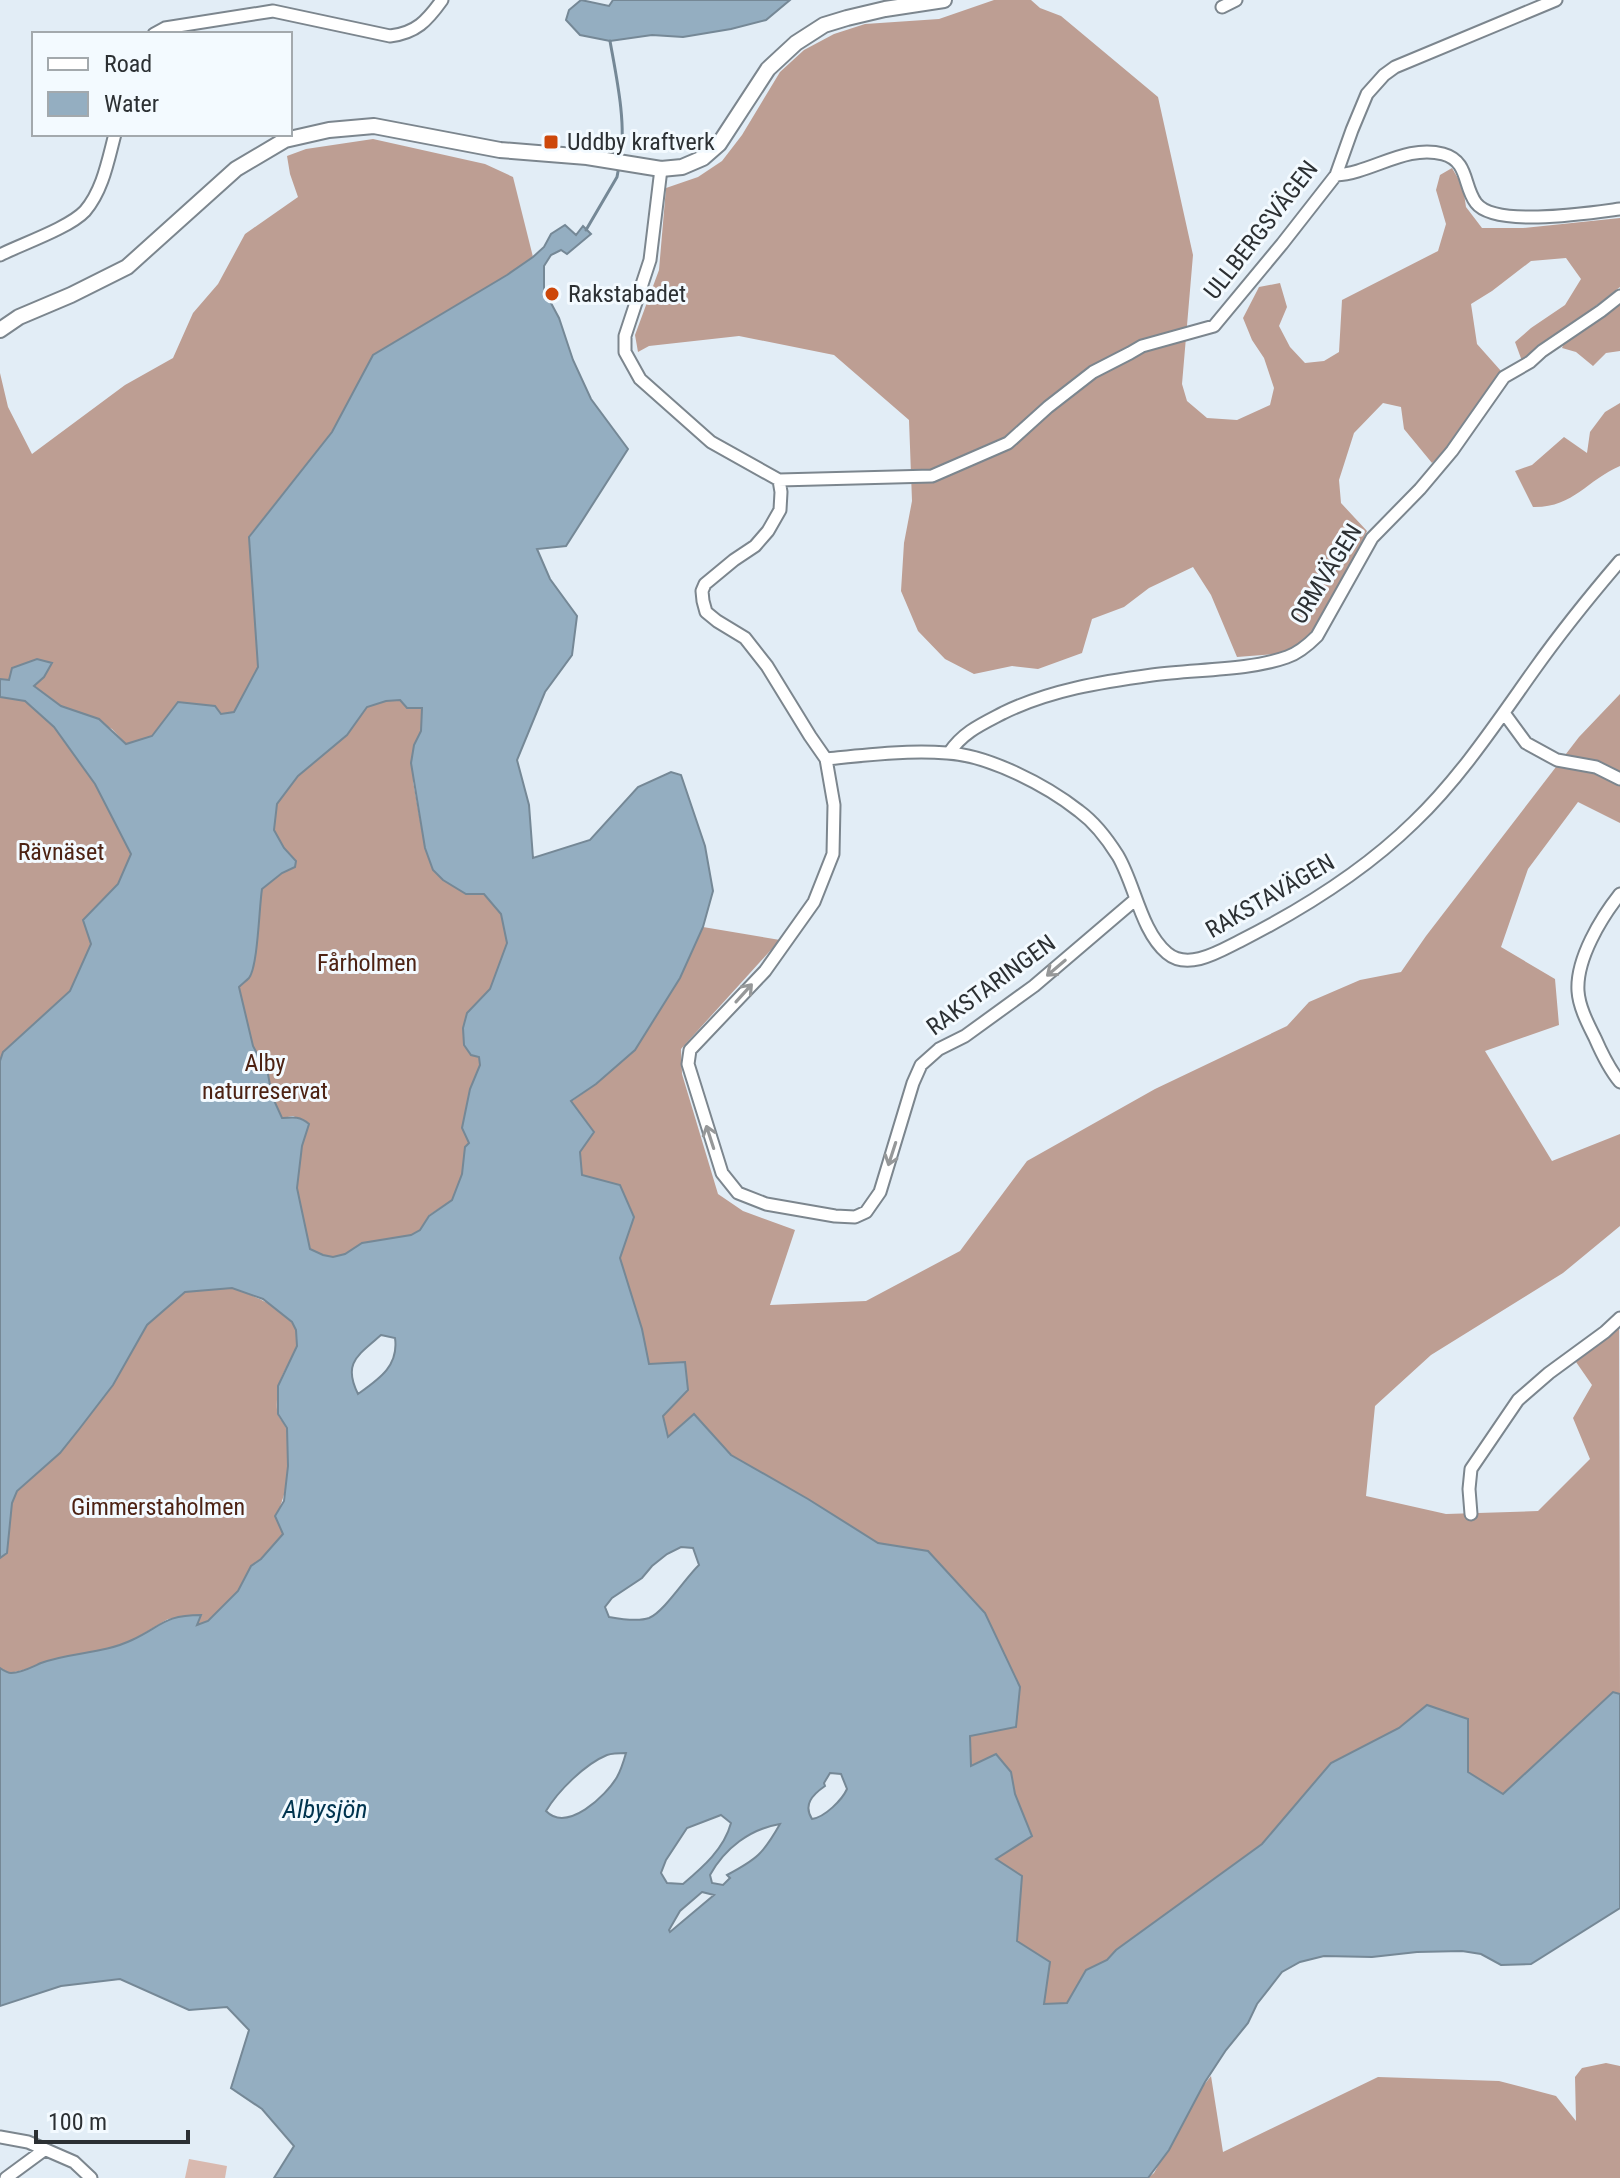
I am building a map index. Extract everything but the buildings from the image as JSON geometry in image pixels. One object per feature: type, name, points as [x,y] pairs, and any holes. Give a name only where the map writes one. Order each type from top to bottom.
[{"type":"street","points":[[158,32],[165,28],[273,11],[390,36],[407,34],[429,18],[442,0]]},
{"type":"street","points":[[0,330],[19,317],[127,267],[236,169],[285,140],[329,130],[374,126],[500,150],[661,169],[682,167],[711,151],[730,128],[768,69],[796,43],[824,25],[885,9],[944,0]]},
{"type":"street","points":[[1222,7],[1236,0]]},
{"type":"street","name":"ULLBERGSVÄGEN","points":[[779,480],[932,476],[1008,443],[1093,372],[1142,346],[1214,326],[1336,175],[1367,94],[1384,75],[1395,67],[1556,0]]},
{"type":"street","points":[[0,255],[73,221],[85,210],[98,190],[114,136]]},
{"type":"street","points":[[1336,175],[1348,174],[1411,153],[1441,153],[1460,164],[1474,201],[1493,214],[1563,216],[1620,209]]},
{"type":"street","points":[[661,169],[650,260],[625,336],[625,352],[640,379],[711,442],[779,480],[780,510],[768,531],[755,546],[705,584],[703,601],[706,612],[745,638],[767,666],[826,759]]},
{"type":"street","name":"ORMVÄGEN","points":[[949,753],[959,739],[981,725],[1027,702],[1081,686],[1155,674],[1249,665],[1286,658],[1303,649],[1317,636],[1372,538],[1452,451],[1504,377],[1530,362],[1620,296]]},
{"type":"street","name":"RAKSTAVÄGEN","points":[[826,759],[949,753],[984,761],[1025,778],[1080,811],[1101,833],[1119,857],[1153,935],[1167,954],[1177,959],[1202,960],[1305,907],[1355,873],[1415,822],[1451,781],[1578,610],[1620,561]]},
{"type":"street","points":[[1504,713],[1526,743],[1557,760],[1596,767],[1620,779]]},
{"type":"street","name":"RAKSTARINGEN","points":[[826,759],[834,805],[833,854],[814,902],[765,971],[690,1050],[688,1064],[722,1173],[738,1193],[766,1204],[835,1216],[855,1217],[866,1212],[880,1192],[921,1065],[939,1049],[965,1036],[1034,986],[1136,899]]},
{"type":"street","points":[[1620,894],[1607,911],[1590,944],[1579,972],[1578,992],[1588,1024],[1610,1069],[1620,1082]]},
{"type":"street","points":[[1471,1514],[1471,1469],[1518,1400],[1620,1318]]},
{"type":"street","points":[[0,2137],[28,2142],[74,2162],[91,2178]]},
{"type":"street","points":[[6,2178],[44,2150]]},
{"type":"shaded area","points":[[189,2159],[227,2166],[225,2178],[185,2178]]},
{"type":"green space","points":[[994,0],[1031,0],[1040,8],[1061,16],[1158,97],[1193,255],[1182,384],[1187,401],[1207,418],[1237,420],[1270,405],[1274,388],[1264,358],[1243,318],[1259,287],[1280,283],[1287,307],[1279,326],[1290,347],[1305,363],[1324,361],[1339,352],[1342,300],[1438,251],[1446,224],[1436,190],[1440,175],[1452,168],[1463,187],[1466,207],[1482,228],[1523,228],[1620,218],[1620,287],[1522,361],[1515,342],[1565,305],[1581,279],[1566,258],[1531,261],[1471,304],[1477,344],[1501,371],[1452,445],[1432,463],[1404,429],[1401,407],[1383,403],[1354,433],[1339,480],[1341,503],[1367,531],[1345,578],[1310,639],[1287,653],[1237,657],[1211,595],[1193,567],[1149,588],[1124,607],[1092,619],[1082,653],[1038,669],[1012,666],[974,674],[945,659],[918,631],[901,591],[904,543],[912,501],[909,420],[834,355],[739,336],[649,346],[638,352],[635,335],[659,270],[666,188],[698,177],[722,161],[742,135],[780,72],[804,50],[834,34],[865,24],[939,19]]},
{"type":"green space","points":[[373,139],[485,164],[513,177],[533,257],[373,355],[332,432],[249,536],[258,667],[234,712],[221,714],[178,702],[152,736],[126,744],[112,729],[61,706],[34,686],[44,677],[51,663],[9,680],[0,679],[0,373],[8,407],[32,454],[125,385],[173,358],[193,313],[218,284],[245,234],[298,197],[287,156],[306,149]]},
{"type":"green space","points":[[1620,297],[1620,351],[1606,353],[1593,366],[1576,352],[1562,348],[1565,341]]},
{"type":"green space","points":[[1620,403],[1620,466],[1559,503],[1533,507],[1515,471],[1532,465],[1564,437],[1587,453],[1590,432],[1605,412]]},
{"type":"green space","points":[[1620,694],[1620,823],[1578,802],[1528,869],[1501,947],[1555,979],[1559,1025],[1485,1051],[1552,1161],[1620,1134],[1620,1226],[1563,1273],[1431,1355],[1375,1406],[1366,1496],[1446,1514],[1538,1511],[1590,1459],[1573,1418],[1592,1385],[1576,1362],[1619,1325],[1620,1694],[1613,1692],[1503,1795],[1468,1772],[1427,1705],[1399,1728],[1331,1763],[1263,1844],[1116,1950],[1108,1960],[1086,1970],[1067,2003],[1038,2010],[1017,1941],[1022,1876],[996,1859],[1032,1835],[1015,1794],[1011,1772],[996,1754],[971,1767],[970,1736],[1015,1727],[1020,1687],[985,1613],[928,1551],[878,1543],[731,1455],[694,1415],[668,1438],[662,1416],[688,1390],[685,1363],[649,1365],[620,1257],[634,1216],[620,1185],[582,1175],[571,1102],[596,1084],[680,978],[703,927],[780,940],[681,1049],[682,1074],[718,1194],[743,1211],[795,1230],[770,1305],[866,1301],[960,1251],[1027,1161],[1155,1089],[1287,1026],[1309,1002],[1360,980],[1401,972],[1579,737]]},
{"type":"green space","name":"Rävnäset","points":[[0,697],[25,701],[54,727],[95,784],[131,854],[118,884],[83,920],[91,944],[70,991],[3,1052],[0,1061]]},
{"type":"green space","name":"Fårholmen","points":[[400,700],[422,707],[421,731],[414,745],[413,781],[425,848],[474,893],[484,894],[501,913],[507,943],[490,989],[467,1013],[463,1028],[479,1056],[480,1065],[470,1089],[462,1127],[469,1143],[465,1147],[462,1174],[452,1200],[429,1215],[420,1230],[411,1235],[362,1243],[345,1254],[333,1257],[310,1249],[297,1188],[302,1146],[309,1124],[293,1116],[282,1118],[272,1096],[268,1074],[253,1046],[239,986],[251,976],[262,889],[295,861],[274,830],[277,804],[298,776],[347,735],[367,707]]},
{"type":"green space","name":"Gimmerstaholmen","points":[[232,1288],[283,1313],[290,1319],[297,1335],[295,1351],[280,1382],[277,1399],[278,1415],[287,1431],[289,1452],[286,1486],[276,1516],[283,1534],[251,1566],[238,1591],[208,1621],[196,1625],[200,1616],[168,1619],[131,1641],[106,1649],[44,1662],[10,1673],[0,1668],[0,1558],[7,1553],[12,1502],[17,1491],[60,1453],[80,1428],[113,1385],[147,1325],[185,1292]]},
{"type":"green space","points":[[1606,2063],[1620,2066],[1620,2178],[1148,2178],[1154,2173],[1211,2076],[1223,2152],[1378,2077],[1499,2081],[1556,2096],[1576,2121],[1575,2077],[1582,2068]]},
{"type":"water","points":[[581,0],[609,6],[613,0],[790,0],[766,20],[731,29],[683,37],[652,35],[610,41],[580,35],[566,20],[569,10]]},
{"type":"water","name":"Albysjön","points":[[565,225],[576,235],[583,226],[591,234],[567,254],[561,250],[551,255],[544,266],[544,290],[559,318],[573,360],[591,399],[628,449],[566,546],[537,549],[550,579],[577,616],[572,655],[545,692],[517,760],[529,805],[533,858],[590,840],[638,787],[671,772],[681,775],[705,846],[713,891],[703,927],[680,978],[635,1050],[571,1101],[594,1132],[580,1152],[582,1175],[620,1185],[634,1217],[620,1258],[642,1329],[649,1364],[685,1362],[688,1390],[663,1416],[668,1437],[694,1414],[731,1455],[878,1543],[928,1551],[985,1613],[1020,1687],[1016,1727],[970,1736],[971,1766],[996,1754],[1011,1772],[1015,1794],[1032,1836],[996,1859],[1022,1876],[1017,1941],[1050,1962],[1044,2004],[1067,2003],[1086,1970],[1107,1960],[1116,1950],[1262,1844],[1331,1763],[1399,1728],[1427,1705],[1468,1719],[1468,1772],[1503,1794],[1613,1692],[1620,1694],[1620,1908],[1531,1964],[1501,1965],[1481,1954],[1462,1951],[1417,1952],[1372,1957],[1324,1956],[1300,1962],[1282,1972],[1205,2082],[1169,2150],[1148,2178],[274,2178],[294,2146],[262,2109],[231,2088],[249,2030],[227,2007],[189,2010],[120,1979],[61,1986],[0,2006],[0,1668],[15,1673],[52,1659],[110,1648],[179,1617],[201,1615],[197,1625],[208,1621],[238,1591],[251,1566],[283,1534],[275,1516],[284,1501],[288,1466],[287,1428],[278,1414],[278,1386],[297,1346],[292,1322],[263,1299],[232,1288],[185,1292],[147,1325],[113,1385],[60,1453],[17,1491],[12,1503],[7,1553],[0,1558],[0,1061],[3,1052],[70,991],[91,944],[83,920],[118,884],[131,854],[95,784],[54,727],[25,701],[0,697],[0,679],[9,680],[12,668],[37,659],[52,663],[34,686],[61,706],[99,719],[126,744],[152,736],[178,702],[215,706],[221,714],[234,712],[258,667],[249,537],[332,432],[373,355],[507,275],[544,247],[551,234]],"holes":[[[400,700],[407,708],[422,708],[421,731],[414,745],[411,763],[425,848],[433,870],[443,880],[466,894],[484,894],[501,914],[507,943],[490,989],[467,1013],[463,1028],[464,1045],[471,1055],[479,1057],[480,1065],[470,1089],[462,1128],[469,1143],[465,1147],[462,1174],[452,1200],[429,1216],[420,1230],[411,1235],[362,1243],[345,1254],[333,1257],[310,1249],[297,1188],[302,1146],[309,1124],[299,1118],[282,1118],[272,1096],[268,1074],[253,1046],[239,987],[252,972],[262,889],[295,867],[296,861],[274,830],[277,804],[298,776],[347,735],[367,707]],[[381,1335],[395,1338],[391,1364],[358,1394],[353,1383],[352,1367]],[[681,1547],[693,1548],[699,1565],[661,1609],[649,1618],[609,1617],[605,1607],[612,1598],[642,1578],[652,1566]],[[626,1753],[617,1777],[595,1802],[564,1818],[546,1811],[581,1771],[607,1755]],[[830,1773],[841,1774],[847,1789],[832,1807],[812,1819],[808,1809],[810,1801],[825,1786]],[[721,1815],[731,1823],[718,1849],[683,1884],[667,1883],[661,1873],[687,1828]],[[780,1824],[758,1855],[727,1875],[730,1878],[723,1885],[712,1883],[710,1875],[723,1856],[739,1841],[759,1830]],[[702,1892],[714,1895],[669,1930],[680,1911]]]},
{"type":"waterway","points":[[610,41],[621,115],[620,158]]},
{"type":"waterway","points":[[586,230],[617,177],[619,166]]},
{"type":"place","name":"Uddby kraftverk","points":[[551,142]]},
{"type":"place","name":"Rakstabadet","points":[[552,294]]},
{"type":"park label","name":"Alby naturreservat","points":[[265,1077]]}]
